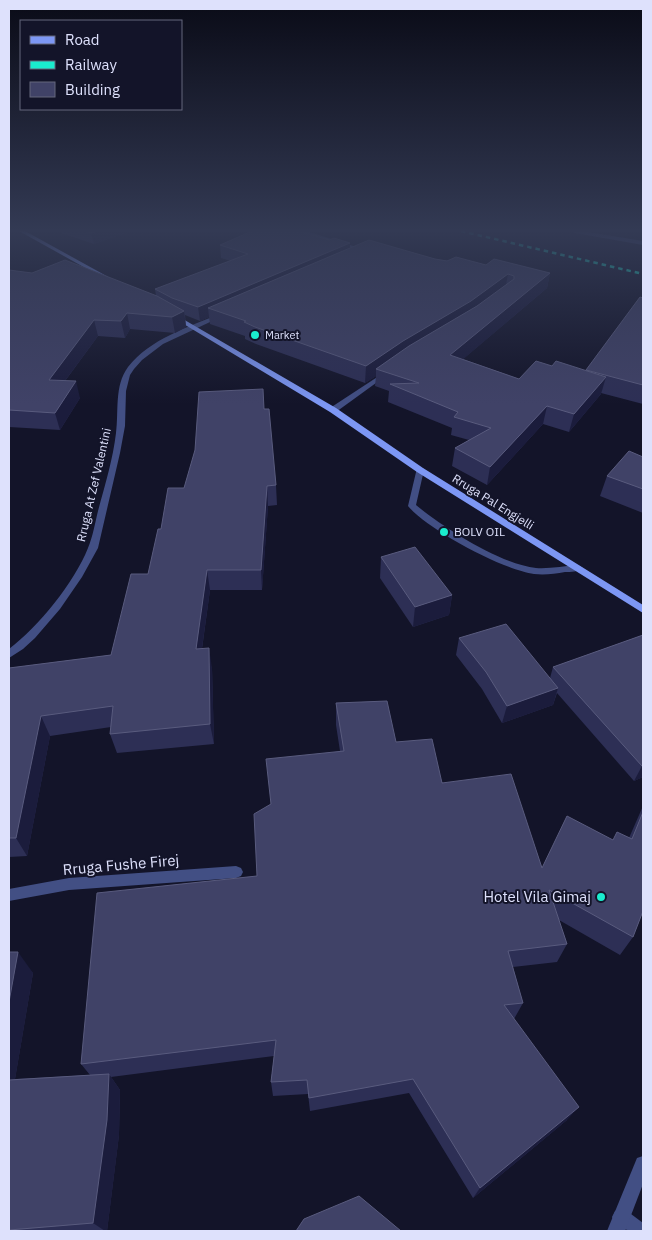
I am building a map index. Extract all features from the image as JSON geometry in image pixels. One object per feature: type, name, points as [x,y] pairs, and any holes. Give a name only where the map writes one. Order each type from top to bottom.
[{"type":"main road","name":"Rruga Pal Engjelli","points":[[168,312],[332,410],[420,470],[643,610]]},
{"type":"street","points":[[194,327],[226,313]]},
{"type":"street","name":"Rruga At Zef Valentini","points":[[9,654],[44,621],[69,588],[92,549],[113,468],[120,433],[124,381],[130,369],[160,344],[194,327]]},
{"type":"street","points":[[332,410],[390,371]]},
{"type":"street","points":[[420,470],[412,506],[421,514],[511,565],[534,571],[578,568]]},
{"type":"street","name":"Rruga Fushe Firej","points":[[9,895],[69,884],[236,872]]},
{"type":"street","points":[[639,1231],[619,1224],[642,1171]]},
{"type":"building","points":[[9,289],[139,289],[157,296],[184,311],[172,317],[127,313],[121,321],[94,320],[49,380],[76,381],[55,413],[9,410]]},
{"type":"building","points":[[155,289],[241,289],[198,307],[172,298]]},
{"type":"building","points":[[253,289],[488,289],[366,366],[255,327],[244,322],[246,321],[208,308]]},
{"type":"building","points":[[500,289],[531,289],[450,355],[519,379],[536,361],[552,366],[556,361],[606,377],[574,414],[547,406],[490,467],[455,448],[491,428],[454,417],[458,412],[390,384],[419,383],[376,369],[409,346],[477,306]]},
{"type":"building","points":[[640,297],[643,298],[643,385],[586,370]]},
{"type":"building","points":[[263,389],[264,409],[269,409],[276,485],[267,486],[261,570],[207,570],[196,649],[209,648],[210,724],[110,734],[113,706],[41,716],[16,838],[9,838],[9,668],[111,655],[131,574],[148,574],[158,529],[161,529],[168,488],[184,488],[195,450],[199,392]]},
{"type":"building","points":[[629,451],[643,457],[643,489],[607,476]]},
{"type":"building","points":[[415,547],[452,595],[415,607],[381,557]]},
{"type":"building","points":[[506,624],[558,688],[507,706],[486,672],[459,638]]},
{"type":"building","points":[[643,635],[643,766],[642,766],[553,667]]},
{"type":"building","points":[[387,701],[396,742],[432,739],[442,783],[511,774],[542,868],[567,816],[613,840],[617,832],[632,839],[643,812],[643,911],[633,937],[549,890],[567,944],[508,951],[523,1003],[504,1005],[579,1107],[480,1188],[413,1079],[309,1098],[307,1080],[271,1082],[276,1040],[81,1064],[97,893],[257,876],[254,814],[271,804],[266,759],[344,751],[336,703]]},
{"type":"building","points":[[9,952],[18,952],[9,1002]]},
{"type":"building","points":[[109,1074],[107,1120],[93,1223],[9,1230],[9,1080]]},
{"type":"building","points":[[359,1196],[401,1231],[296,1231],[304,1219]]},
{"type":"place","name":"Market","points":[[255,335]]},
{"type":"place","name":"BOLV OIL","points":[[444,532]]},
{"type":"place","name":"Hotel Vila Gimaj","points":[[601,897]]}]
